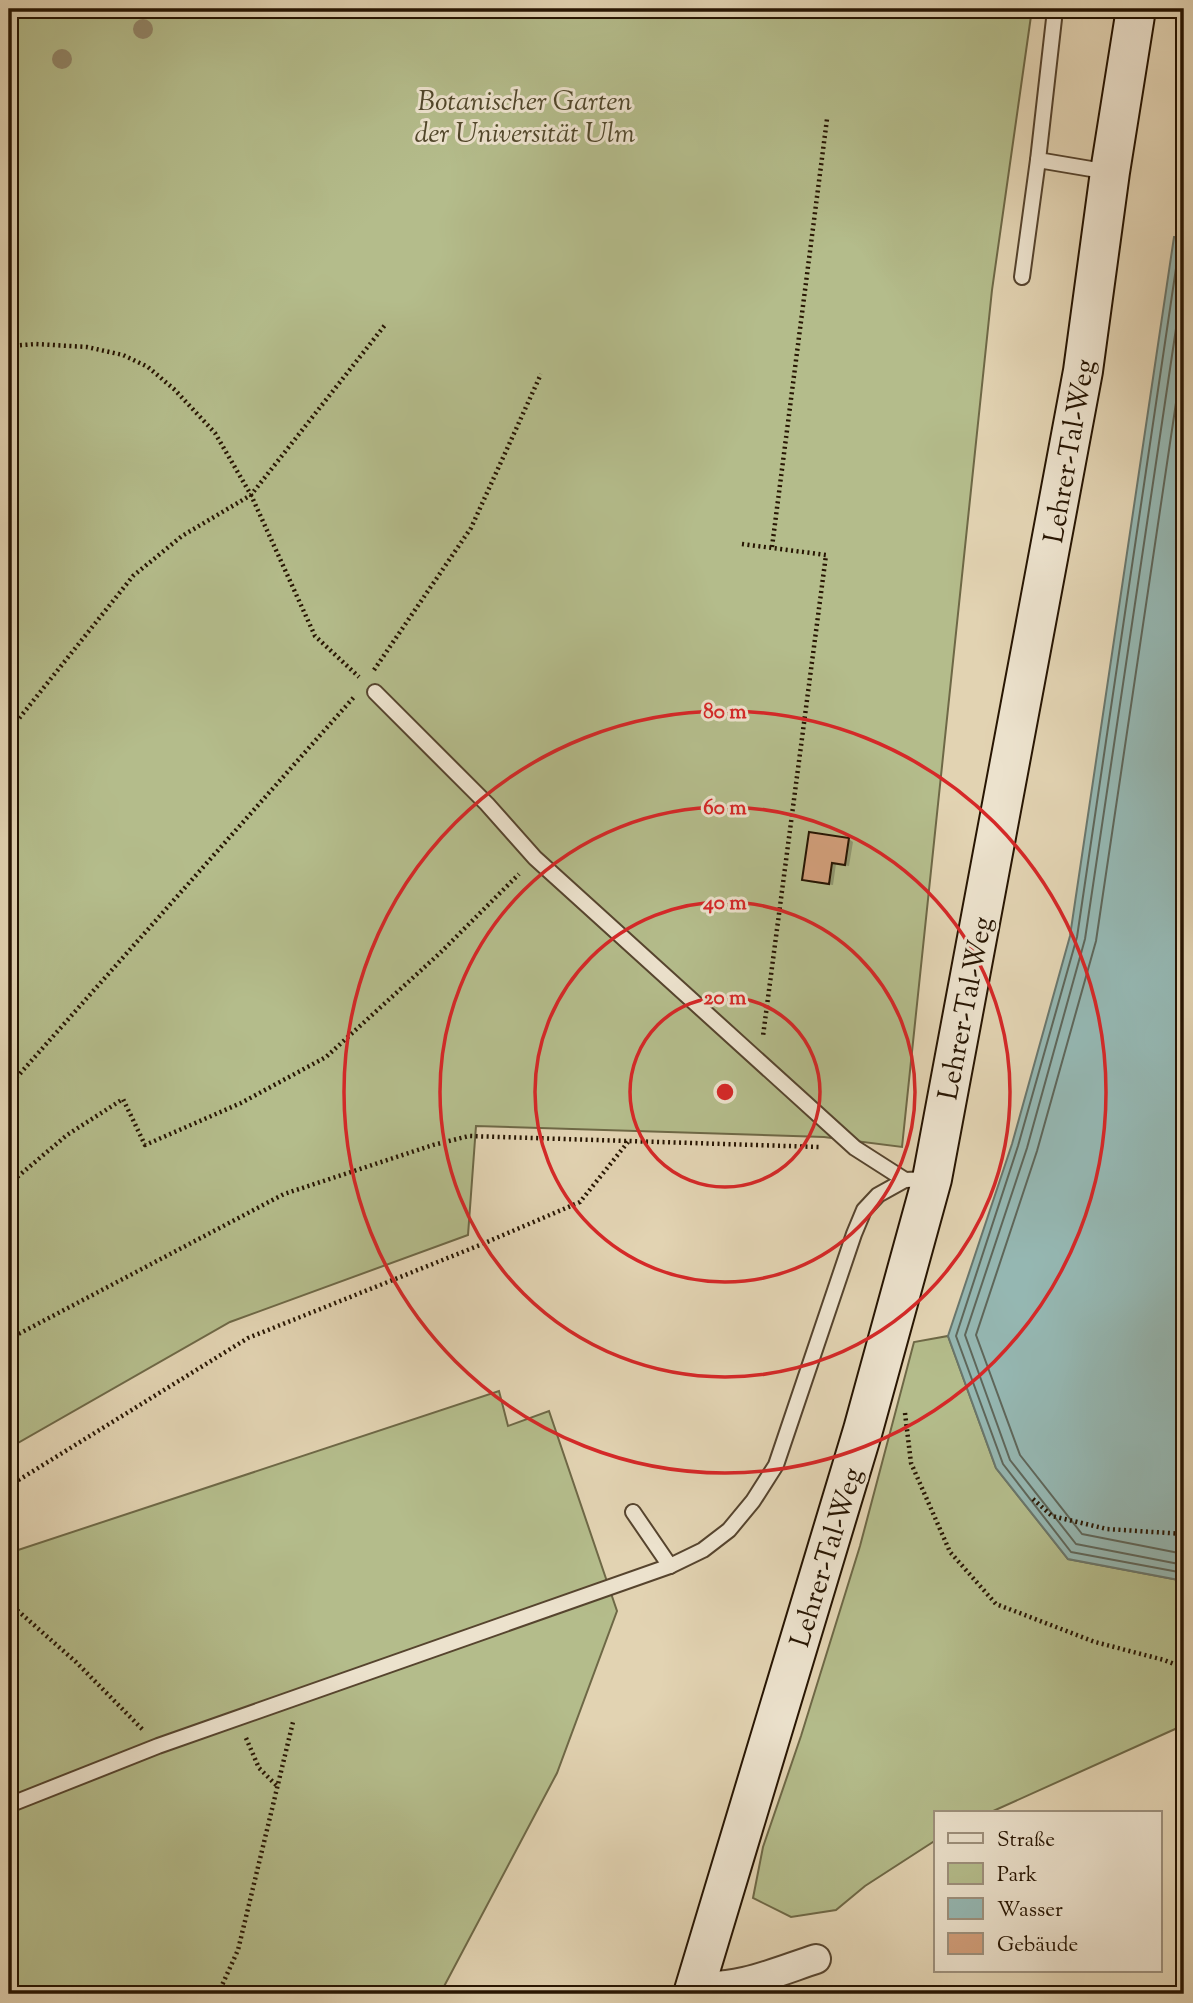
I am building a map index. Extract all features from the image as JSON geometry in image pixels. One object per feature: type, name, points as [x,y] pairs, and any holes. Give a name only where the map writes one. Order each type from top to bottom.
[{"type":"street","name":"Lehrer-Tal-Weg","points":[[816,1959],[746,1981],[694,1990],[863,1430],[918,1179],[1083,371],[1110,172],[1136,9]]},
{"type":"lane","points":[[1022,278],[1055,19]]},
{"type":"lane","points":[[1038,160],[1110,172]]},
{"type":"lane","points":[[370,688],[487,804],[535,858],[855,1148],[918,1179]]},
{"type":"lane","points":[[9,1804],[158,1746],[670,1566],[703,1550],[729,1530],[753,1501],[776,1465],[864,1210],[878,1195],[918,1179]]},
{"type":"lane","points":[[633,1512],[670,1566]]},
{"type":"path","points":[[772,547],[827,119]]},
{"type":"path","points":[[9,731],[133,576],[183,536],[251,495],[385,325]]},
{"type":"path","points":[[9,346],[36,344],[87,347],[123,355],[148,368],[175,390],[215,433],[251,495],[315,636],[370,688]]},
{"type":"path","points":[[9,1086],[370,688],[471,528],[541,374]]},
{"type":"path","points":[[742,544],[826,555],[760,1062]]},
{"type":"path","points":[[9,1184],[67,1135],[123,1099],[145,1145],[241,1103],[326,1057],[440,953],[535,858]]},
{"type":"path","points":[[9,1339],[284,1194],[433,1145],[470,1136],[855,1148]]},
{"type":"path","points":[[9,1486],[248,1338],[580,1202],[628,1141]]},
{"type":"path","points":[[904,1403],[911,1463],[950,1552],[996,1604],[1095,1642],[1184,1668]]},
{"type":"path","points":[[1033,1499],[1052,1516],[1107,1529],[1184,1534]]},
{"type":"path","points":[[9,1603],[76,1662],[158,1746]]},
{"type":"path","points":[[218,1994],[239,1950],[299,1697]]},
{"type":"path","points":[[237,1718],[258,1768],[278,1786]]},
{"type":"green space","name":"Botanischer Garten der Universität Ulm","points":[[9,9],[1032,9],[992,290],[902,1147],[824,1137],[476,1126],[468,1235],[230,1322],[9,1448]]},
{"type":"green space","points":[[948,1336],[996,1468],[1068,1559],[1184,1581],[1184,1725],[993,1811],[934,1811],[934,1841],[865,1886],[836,1910],[791,1917],[753,1898],[763,1847],[801,1736],[860,1546],[914,1342]]},
{"type":"green space","points":[[499,1391],[508,1426],[549,1411],[617,1611],[557,1773],[440,1994],[9,1994],[9,1553]]},
{"type":"water","points":[[1174,237],[1184,238],[1184,1581],[1068,1559],[996,1468],[948,1336],[1012,1144],[1070,936]]},
{"type":"building","points":[[809,832],[849,838],[845,865],[832,863],[829,884],[802,880]]}]
